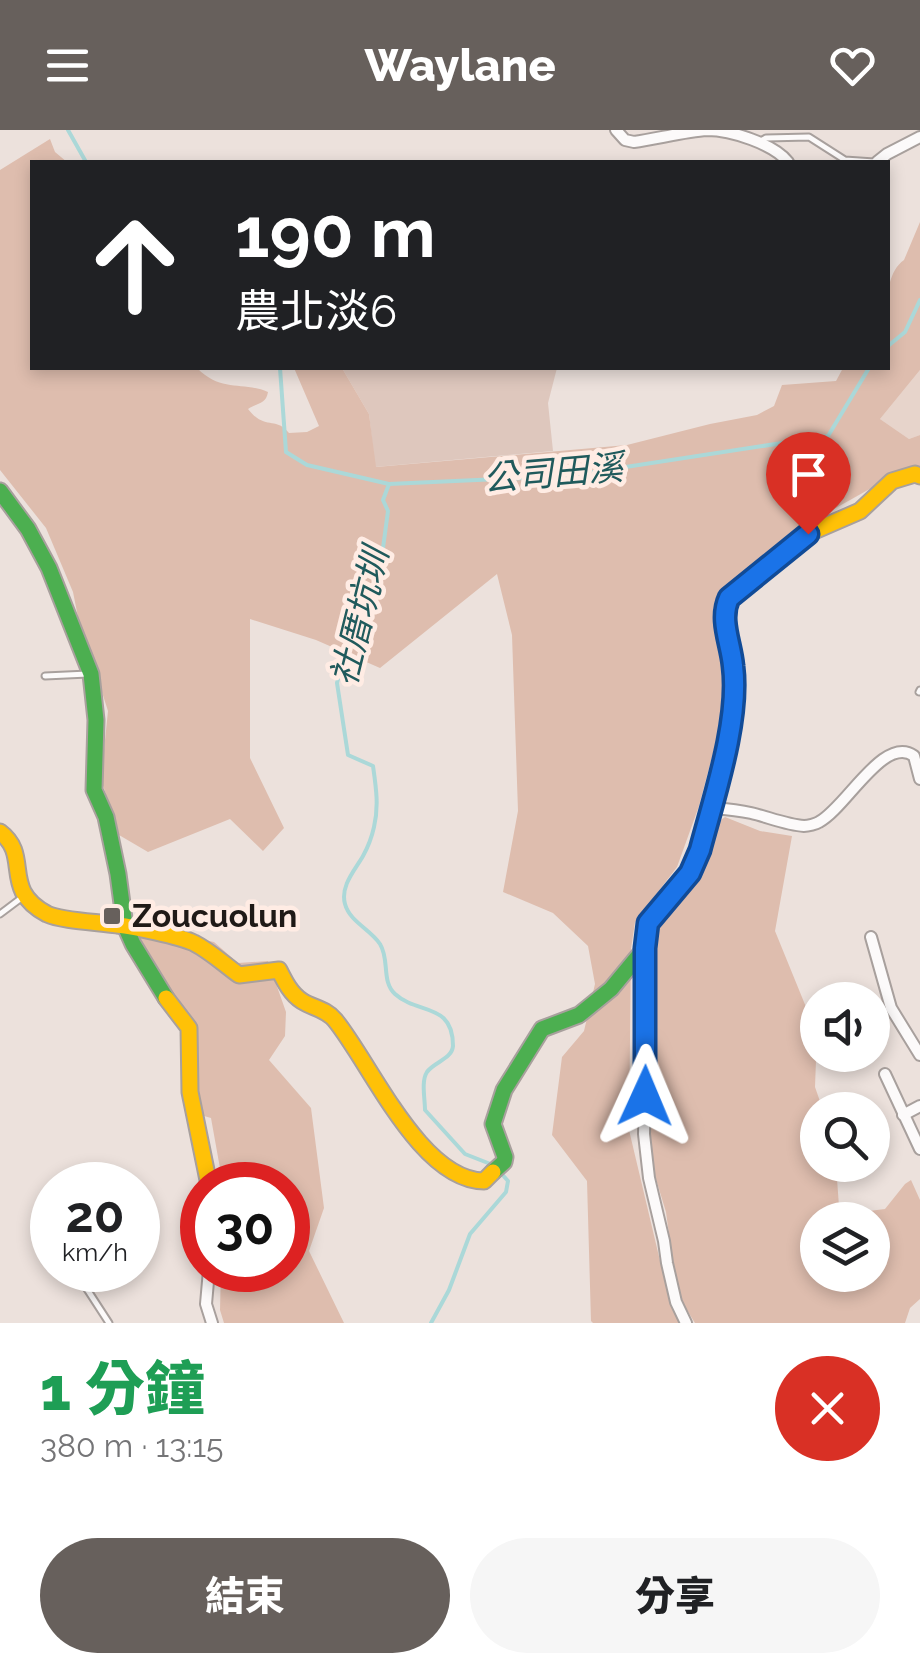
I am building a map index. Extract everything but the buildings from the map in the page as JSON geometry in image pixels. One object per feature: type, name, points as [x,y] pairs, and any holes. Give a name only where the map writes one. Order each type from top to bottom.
[{"type":"street","points":[[616,130],[634,142],[708,130],[762,140],[786,160]]},
{"type":"street","points":[[880,160],[920,137]]},
{"type":"street","points":[[686,1323],[666,1263],[644,1134],[645,948],[648,923],[690,873],[712,808],[735,701],[734,666],[724,611],[729,598],[808,534],[860,511],[892,481],[920,476]]},
{"type":"street","points":[[0,491],[28,528],[48,568],[91,674],[96,720],[94,790],[106,817],[125,926],[162,992],[190,1028],[190,1092],[204,1162]]},
{"type":"street","points":[[712,808],[804,826],[817,824],[883,758],[901,750],[914,756],[920,779]]},
{"type":"street","points":[[0,832],[14,848],[15,884],[23,897],[49,915],[125,926],[193,944],[240,975],[278,970],[291,992],[304,1002],[325,1009],[334,1018],[417,1141],[465,1180],[484,1181],[504,1162],[493,1124],[504,1090],[542,1028],[579,1015],[611,988],[645,948]]},
{"type":"street","points":[[871,937],[891,1008],[920,1054]]},
{"type":"street","points":[[885,1074],[920,1148]]},
{"type":"street","points":[[903,1115],[920,1106]]},
{"type":"street","points":[[207,1292],[206,1304],[212,1323]]},
{"type":"lane","points":[[762,140],[769,130]]},
{"type":"lane","points":[[762,140],[808,137],[845,160]]},
{"type":"lane","points":[[45,676],[91,674]]},
{"type":"lane","points":[[0,914],[23,897]]},
{"type":"lane","points":[[88,1292],[109,1323]]},
{"type":"shaded area","points":[[50,139],[55,152],[65,160],[30,160],[30,370],[199,370],[224,384],[268,392],[263,402],[248,409],[260,420],[279,425],[289,433],[307,432],[319,426],[295,370],[343,370],[369,414],[376,467],[627,445],[757,415],[774,406],[782,385],[836,381],[842,370],[890,370],[890,285],[920,222],[920,370],[880,419],[909,439],[920,435],[920,466],[898,473],[788,535],[713,609],[725,657],[721,723],[699,806],[677,867],[635,922],[631,949],[629,1130],[670,1303],[684,1323],[591,1321],[587,1181],[552,1135],[562,1057],[584,1031],[595,984],[588,946],[553,913],[503,892],[518,811],[512,635],[497,574],[380,668],[316,640],[250,619],[250,758],[284,828],[263,851],[230,819],[148,852],[119,835],[101,779],[108,711],[73,592],[46,528],[0,470],[0,170]]},
{"type":"shaded area","points":[[343,370],[556,370],[548,403],[553,451],[375,467],[369,414]]},
{"type":"shaded area","points":[[920,370],[920,435],[909,439],[880,419]]},
{"type":"shaded area","points":[[725,817],[760,831],[792,836],[775,931],[800,992],[800,1072],[816,1072],[817,1092],[800,1092],[800,1182],[837,1182],[839,1202],[800,1202],[800,1292],[890,1292],[890,1203],[911,1180],[920,1200],[920,1299],[910,1308],[905,1323],[695,1323],[677,1294],[666,1212],[648,1153],[653,946],[656,933],[681,900],[717,823]]},
{"type":"shaded area","points":[[161,931],[214,942],[238,963],[268,961],[286,1012],[285,1036],[269,1060],[311,1108],[324,1208],[310,1248],[310,1162],[219,1162],[211,1118],[197,1114],[188,1015],[140,945],[139,932]]},
{"type":"shaded area","points":[[310,1253],[344,1323],[224,1323],[220,1292],[310,1292]]},
{"type":"waterway","name":"公司田溪","points":[[68,130],[85,160]]},
{"type":"waterway","name":"公司田溪","points":[[890,344],[905,332],[920,300]]},
{"type":"waterway","name":"公司田溪","points":[[280,370],[286,452],[307,465],[389,484],[567,476],[828,436],[868,370]]},
{"type":"waterway","name":"社厝坑圳","points":[[389,484],[383,500],[388,511],[383,548],[372,594],[344,655],[337,683],[348,755],[373,766],[376,796],[372,834],[346,885],[345,904],[351,916],[380,944],[388,983],[395,994],[441,1016],[451,1032],[452,1050],[425,1076],[425,1110],[465,1154],[493,1165]]},
{"type":"waterway","name":"社厝坑圳","points":[[431,1323],[449,1290],[470,1234],[506,1192],[508,1181],[500,1172]]},
{"type":"traffic: fast","points":[[0,491],[28,529],[49,568],[91,674],[96,720],[94,790],[106,817],[125,926],[166,998]]},
{"type":"traffic: fast","points":[[493,1172],[505,1157],[493,1124],[504,1090],[542,1029],[579,1015],[611,989],[645,948],[647,923],[690,873],[700,850],[721,768]]},
{"type":"traffic: slow","points":[[721,768],[735,701],[723,611],[729,598],[807,534],[860,511],[892,481],[920,476]]},
{"type":"traffic: slow","points":[[0,832],[14,851],[24,894],[47,914],[187,940],[239,975],[279,970],[298,998],[335,1020],[399,1117],[439,1162],[461,1176],[484,1181],[493,1172]]},
{"type":"traffic: slow","points":[[166,998],[189,1028],[190,1092],[204,1162]]},
{"type":"place","name":"Zoucuolun","points":[[112,916]]},
{"type":"route","points":[[645,1096],[648,923],[690,873],[700,850],[735,701],[734,666],[724,611],[729,598],[808,534]]}]
